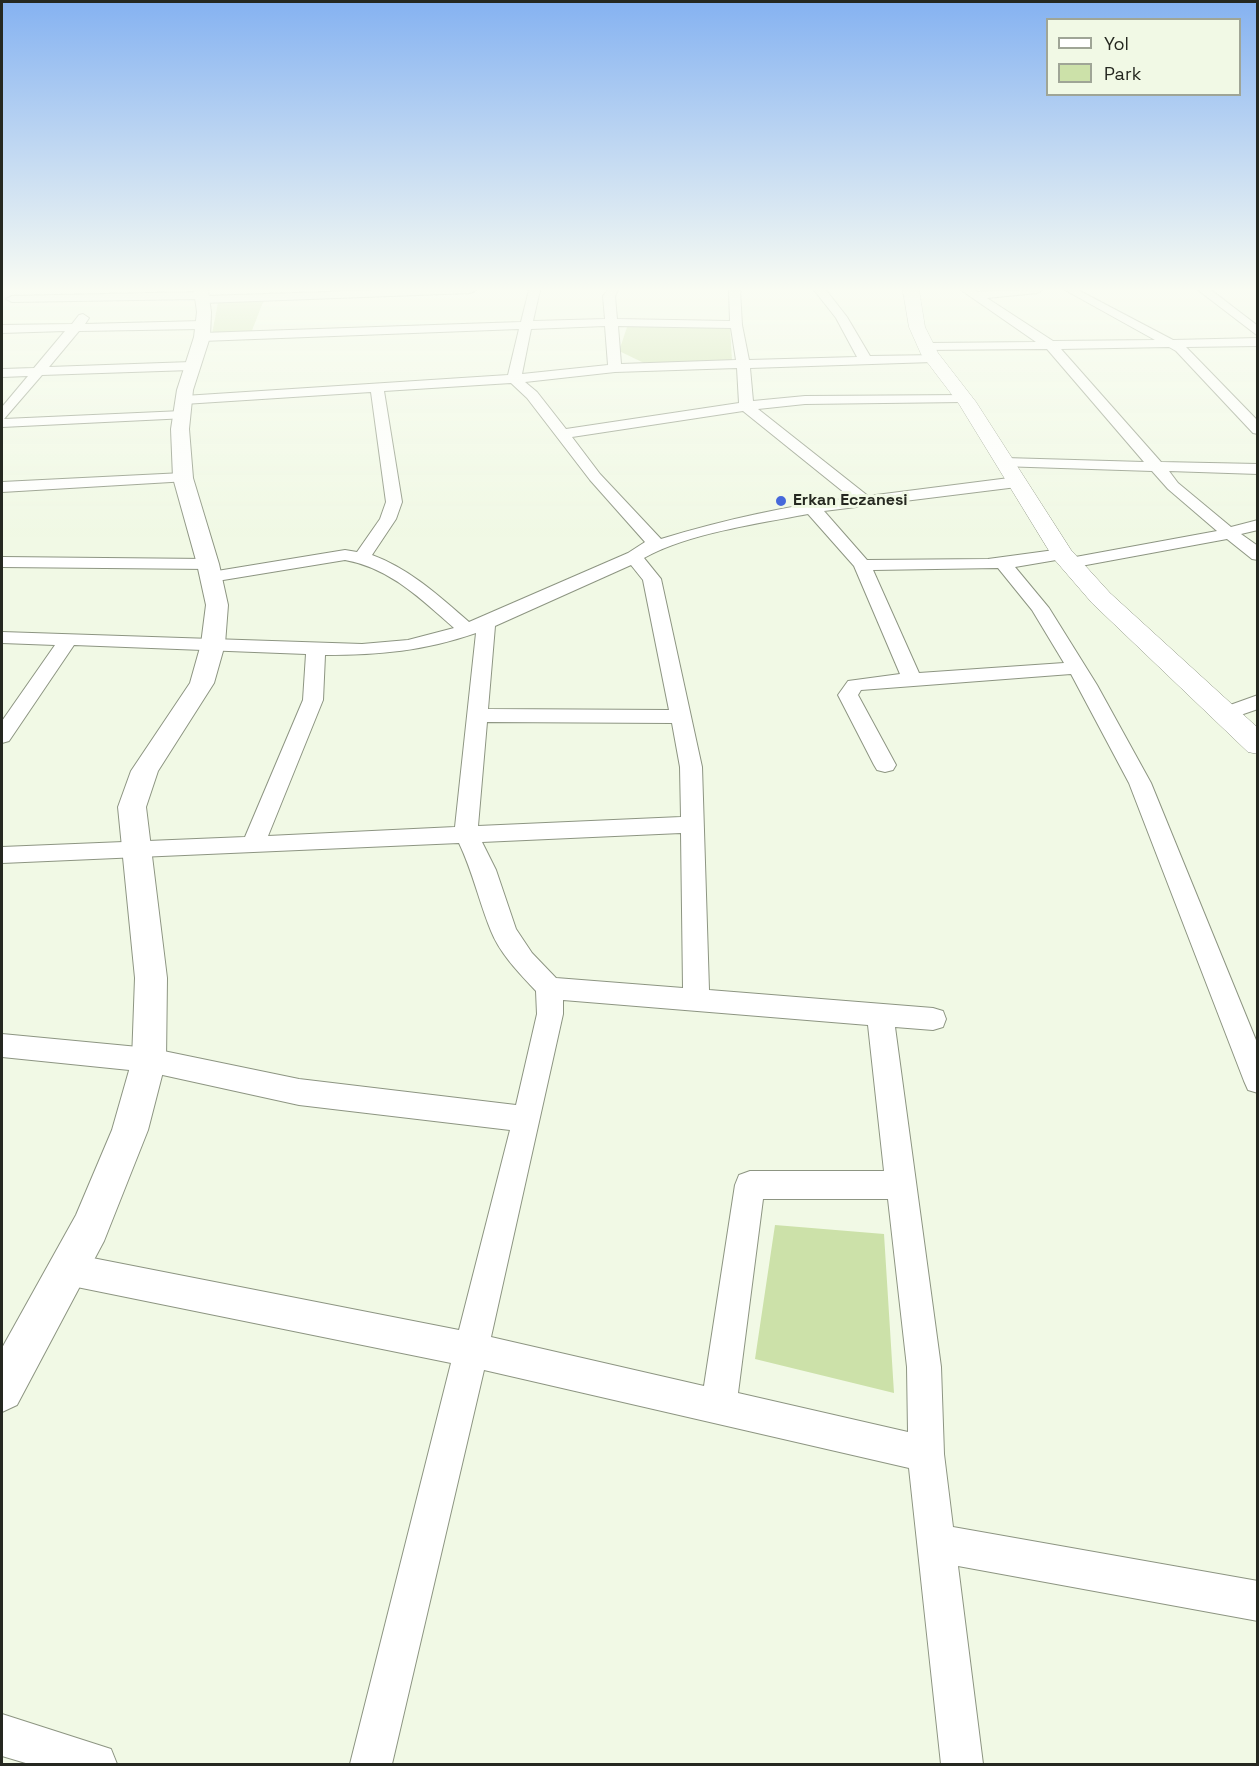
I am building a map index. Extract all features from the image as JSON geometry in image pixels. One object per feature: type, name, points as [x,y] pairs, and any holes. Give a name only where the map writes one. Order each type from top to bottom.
[{"type":"main road","points":[[945,372],[964,398],[1066,558],[1101,598],[1257,745]]},
{"type":"street","points":[[2,373],[24,372]]},
{"type":"street","points":[[2,415],[40,372]]},
{"type":"street","points":[[2,1390],[90,1228],[130,1130],[149,1060],[151,978],[132,807],[145,771],[202,683],[213,644],[217,604],[210,570],[183,478],[180,429],[190,372]]},
{"type":"street","points":[[514,379],[516,372]]},
{"type":"street","points":[[2,423],[183,408],[377,387],[514,379],[574,372]]},
{"type":"street","points":[[744,372],[746,406],[864,501]]},
{"type":"street","points":[[1076,372],[1173,486],[1257,555]]},
{"type":"street","points":[[1204,372],[1257,430]]},
{"type":"street","points":[[514,379],[532,395],[595,477],[654,541],[642,552]]},
{"type":"street","points":[[362,557],[388,519],[394,502],[377,387]]},
{"type":"street","points":[[562,434],[746,406],[805,400],[964,398]]},
{"type":"street","points":[[1005,463],[1257,469]]},
{"type":"street","points":[[2,487],[183,478]]},
{"type":"street","points":[[2,637],[316,649],[408,646],[476,625],[642,552],[721,526],[812,508],[1017,482]]},
{"type":"street","points":[[812,508],[862,565],[912,679]]},
{"type":"street","points":[[862,565],[1002,562],[1066,558],[1230,534],[1257,525]]},
{"type":"street","points":[[642,552],[652,579],[691,767],[696,1000]]},
{"type":"street","points":[[2,562],[210,570],[345,555],[362,557],[379,562],[401,575],[476,625]]},
{"type":"street","points":[[1002,562],[1040,608],[1077,668],[1140,783],[1257,1082]]},
{"type":"street","points":[[476,625],[477,715],[466,832],[484,870],[504,932],[523,960],[549,988],[933,1019]]},
{"type":"street","points":[[2,736],[68,640]]},
{"type":"street","points":[[253,845],[313,700],[316,649]]},
{"type":"street","points":[[885,765],[848,692],[855,685],[1077,668]]},
{"type":"street","points":[[1226,714],[1257,701]]},
{"type":"street","points":[[477,715],[681,717]]},
{"type":"street","points":[[2,855],[138,851],[466,832],[692,825]]},
{"type":"street","points":[[371,1764],[527,1119],[549,1014],[549,988]]},
{"type":"street","points":[[880,1015],[924,1366],[926,1454],[962,1764]]},
{"type":"street","points":[[2,1045],[149,1060],[299,1092],[527,1119]]},
{"type":"street","points":[[719,1406],[750,1185],[901,1185]]},
{"type":"street","points":[[67,1269],[472,1350],[926,1454]]},
{"type":"street","points":[[937,1543],[1257,1601]]},
{"type":"street","points":[[2,1735],[96,1764]]},
{"type":"green space","points":[[775,1225],[884,1234],[894,1393],[755,1359]]},
{"type":"place","name":"Erkan Eczanesi","points":[[781,501]]}]
